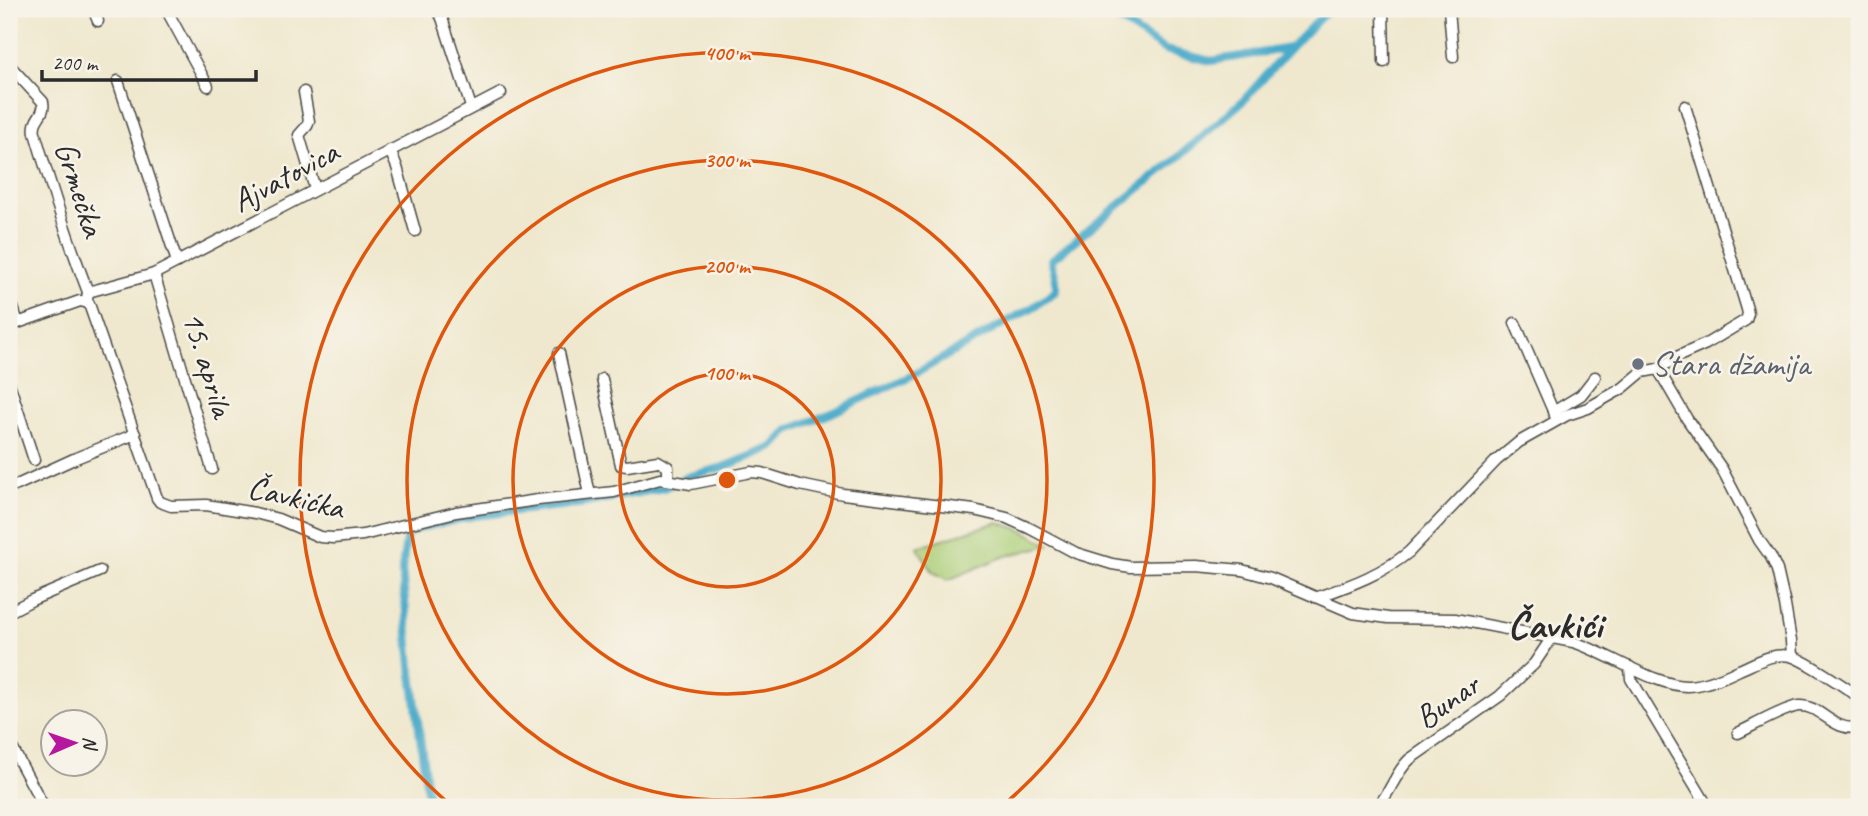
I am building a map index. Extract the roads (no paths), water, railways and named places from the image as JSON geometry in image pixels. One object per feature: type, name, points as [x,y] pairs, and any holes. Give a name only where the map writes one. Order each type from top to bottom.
[{"type":"street","points":[[93,9],[98,21]]},
{"type":"street","points":[[166,9],[208,86]]},
{"type":"street","points":[[437,9],[471,107]]},
{"type":"street","points":[[1383,9],[1384,62]]},
{"type":"street","points":[[1449,9],[1453,57]]},
{"type":"street","name":"Grmečka","points":[[9,65],[43,102],[44,108],[34,124],[35,133],[87,297]]},
{"type":"street","points":[[118,81],[177,262]]},
{"type":"street","points":[[304,92],[309,121],[299,135],[315,189]]},
{"type":"street","name":"Ajvatovica","points":[[13,325],[154,274],[501,93]]},
{"type":"street","points":[[1555,416],[1588,408],[1623,388],[1642,372],[1658,369],[1706,344],[1744,321],[1748,314],[1685,106]]},
{"type":"street","points":[[390,150],[415,231]]},
{"type":"street","name":"15. aprila","points":[[154,274],[212,469]]},
{"type":"street","points":[[9,295],[13,325]]},
{"type":"street","name":"Čavkićka","points":[[87,297],[157,498],[171,506],[206,505],[255,513],[320,537],[348,538],[456,512],[614,492],[660,480],[691,484],[751,472],[762,473],[843,494],[974,510],[1023,525],[1076,553],[1112,564],[1242,570],[1271,578],[1353,613],[1369,617],[1455,619],[1587,646],[1630,667],[1688,686],[1718,680],[1773,657],[1792,656]]},
{"type":"street","points":[[1515,323],[1555,416]]},
{"type":"street","points":[[559,353],[590,494]]},
{"type":"street","points":[[1658,369],[1687,419],[1722,469],[1759,540],[1771,557],[1777,570],[1785,605],[1792,656],[1859,697]]},
{"type":"street","points":[[1318,597],[1374,576],[1396,563],[1504,455],[1581,395],[1595,377]]},
{"type":"street","points":[[602,379],[621,465],[658,461],[668,467],[675,481]]},
{"type":"street","points":[[9,383],[34,460]]},
{"type":"street","points":[[17,485],[135,434]]},
{"type":"street","points":[[9,612],[100,571]]},
{"type":"street","name":"Bunar","points":[[1382,805],[1402,766],[1500,696],[1534,664],[1551,639]]},
{"type":"street","points":[[1630,667],[1631,679],[1709,807]]},
{"type":"street","points":[[1738,733],[1799,706],[1813,710],[1848,729],[1859,727]]},
{"type":"street","points":[[9,742],[44,807]]},
{"type":"waterway","points":[[1099,9],[1165,50],[1211,61],[1290,48]]},
{"type":"waterway","points":[[429,807],[402,570],[407,533],[473,516],[585,503],[663,488],[690,476],[723,467],[773,447],[789,430],[913,375],[1035,306],[1056,291],[1051,260],[1244,100],[1329,9]]},
{"type":"place","name":"Stara džamija","points":[[1638,364]]},
{"type":"district","name":"Čavkići","points":[[1555,625]]}]
